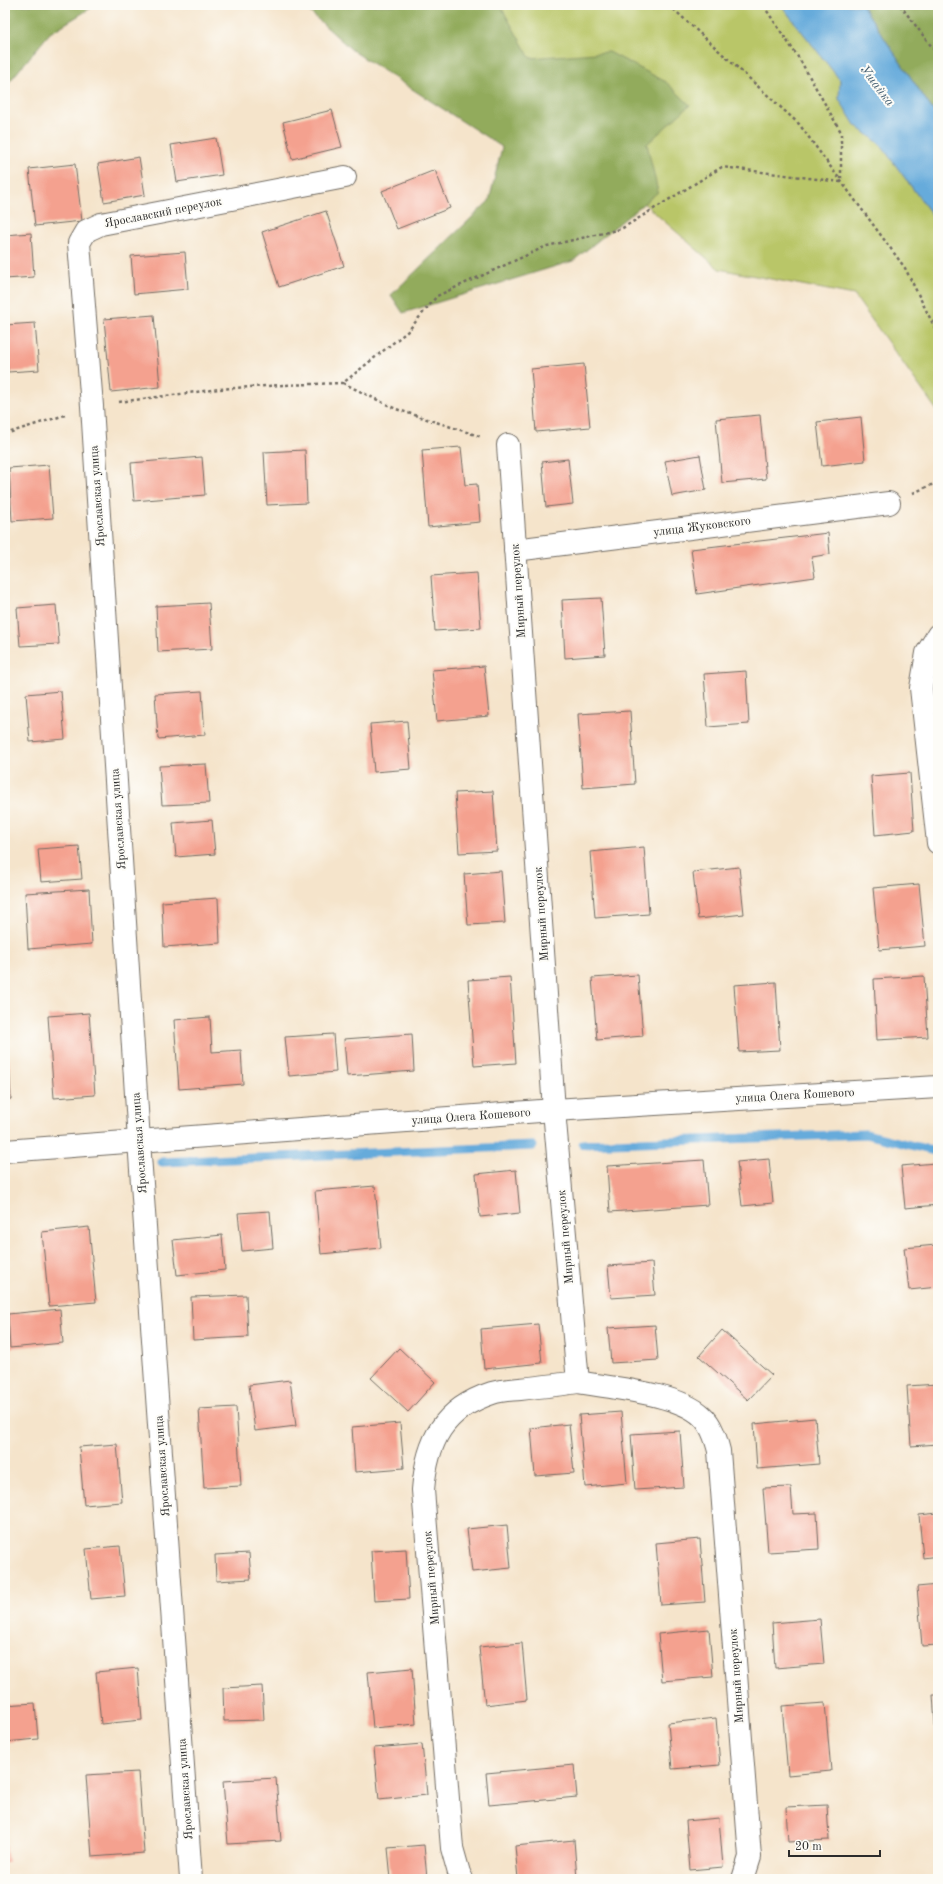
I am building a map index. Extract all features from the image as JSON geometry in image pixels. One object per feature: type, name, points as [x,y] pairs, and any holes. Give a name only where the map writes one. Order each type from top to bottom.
[{"type":"street","name":"Ярославский переулок","points":[[92,406],[79,244],[86,232],[101,224],[345,177]]},
{"type":"street","name":"Ярославская улица","points":[[92,406],[139,1141],[191,1879]]},
{"type":"street","name":"Мирный переулок","points":[[508,445],[554,1110],[578,1382]]},
{"type":"street","name":"улица Жуковского","points":[[515,550],[889,503]]},
{"type":"street","points":[[938,635],[927,652],[921,688],[938,843]]},
{"type":"street","name":"улица Олега Кошевого","points":[[5,1151],[554,1110],[938,1087]]},
{"type":"street","name":"Мирный переулок","points":[[462,1879],[452,1848],[423,1490],[425,1464],[434,1439],[441,1428],[449,1418],[469,1402],[494,1392],[578,1382],[668,1398],[687,1404],[703,1416],[714,1432],[719,1451],[750,1857],[743,1879]]},
{"type":"path","points":[[669,5],[799,124],[905,268],[938,334]]},
{"type":"path","points":[[763,5],[800,60],[841,132],[841,182]]},
{"type":"path","points":[[900,5],[938,55]]},
{"type":"path","points":[[343,384],[408,331],[437,296],[547,246],[621,229],[722,167],[841,182]]},
{"type":"path","points":[[5,434],[92,406],[219,389],[283,385],[343,384],[396,410],[508,445]]},
{"type":"green space","points":[[5,5],[96,5],[50,33],[5,87]]},
{"type":"green space","points":[[302,5],[500,5],[530,58],[609,52],[666,82],[690,105],[647,144],[658,192],[573,261],[403,313],[391,295],[489,201],[502,147],[353,51]]},
{"type":"green space","points":[[417,5],[781,5],[840,80],[839,99],[855,125],[880,144],[938,223],[938,412],[854,295],[719,269]]},
{"type":"green space","points":[[862,5],[938,5],[938,118]]},
{"type":"water","name":"Ушайка","points":[[781,5],[862,5],[938,118],[938,223],[880,144],[855,125],[839,99],[840,80]]},
{"type":"building","points":[[332,110],[342,147],[292,159],[283,122]]},
{"type":"building","points":[[216,138],[222,175],[177,182],[171,145]]},
{"type":"building","points":[[139,157],[145,195],[104,202],[98,164]]},
{"type":"building","points":[[75,164],[82,221],[35,226],[29,169]]},
{"type":"building","points":[[435,170],[450,208],[397,229],[382,191]]},
{"type":"building","points":[[326,211],[344,266],[279,287],[262,232]]},
{"type":"building","points":[[31,233],[34,277],[5,279],[5,235]]},
{"type":"building","points":[[185,252],[188,289],[134,294],[131,256]]},
{"type":"building","points":[[154,315],[160,387],[111,392],[104,319]]},
{"type":"building","points":[[35,323],[39,370],[8,372],[5,325]]},
{"type":"building","points":[[584,364],[590,427],[536,432],[531,369]]},
{"type":"building","points":[[760,415],[766,479],[722,483],[716,419]]},
{"type":"building","points":[[861,417],[865,461],[822,466],[817,422]]},
{"type":"building","points":[[461,447],[465,485],[477,484],[480,522],[428,527],[422,450]]},
{"type":"building","points":[[305,450],[307,503],[267,505],[264,452]]},
{"type":"building","points":[[700,455],[706,490],[672,496],[665,461]]},
{"type":"building","points":[[202,457],[205,495],[134,501],[131,463]]},
{"type":"building","points":[[568,459],[573,504],[546,507],[542,462]]},
{"type":"building","points":[[49,465],[53,518],[12,521],[9,468]]},
{"type":"building","points":[[828,533],[830,554],[812,557],[815,577],[697,594],[691,549]]},
{"type":"building","points":[[477,573],[481,628],[435,631],[431,576]]},
{"type":"building","points":[[601,598],[605,655],[565,658],[562,600]]},
{"type":"building","points":[[209,603],[212,649],[158,652],[156,606]]},
{"type":"building","points":[[56,605],[59,644],[20,646],[17,608]]},
{"type":"building","points":[[484,666],[489,716],[437,721],[432,670]]},
{"type":"building","points":[[746,671],[749,724],[708,727],[704,674]]},
{"type":"building","points":[[61,691],[65,739],[30,742],[26,694]]},
{"type":"building","points":[[202,691],[205,735],[158,739],[155,694]]},
{"type":"building","points":[[630,711],[635,784],[583,788],[578,714]]},
{"type":"building","points":[[407,721],[411,769],[374,772],[370,724]]},
{"type":"building","points":[[206,764],[209,803],[162,805],[159,766]]},
{"type":"building","points":[[910,773],[914,831],[875,835],[871,776]]},
{"type":"building","points":[[493,791],[497,851],[459,853],[455,793]]},
{"type":"building","points":[[212,820],[215,854],[176,857],[173,823]]},
{"type":"building","points":[[79,846],[82,879],[41,882],[38,849]]},
{"type":"building","points":[[644,847],[649,914],[595,918],[590,852]]},
{"type":"building","points":[[739,867],[744,914],[698,919],[693,872]]},
{"type":"building","points":[[501,871],[505,923],[468,925],[464,874]]},
{"type":"building","points":[[919,884],[925,946],[879,950],[873,888]]},
{"type":"building","points":[[89,889],[92,944],[28,949],[25,893]]},
{"type":"building","points":[[218,898],[220,943],[164,947],[162,902]]},
{"type":"building","points":[[638,975],[643,1036],[597,1040],[592,978]]},
{"type":"building","points":[[924,976],[928,1037],[877,1040],[874,979]]},
{"type":"building","points":[[510,977],[516,1063],[474,1066],[468,980]]},
{"type":"building","points":[[776,982],[780,1050],[739,1052],[734,985]]},
{"type":"building","points":[[89,1013],[95,1095],[54,1098],[48,1016]]},
{"type":"building","points":[[210,1017],[212,1052],[241,1050],[243,1084],[179,1089],[174,1020]]},
{"type":"building","points":[[333,1034],[336,1072],[289,1076],[285,1037]]},
{"type":"building","points":[[412,1034],[414,1071],[347,1076],[344,1039]]},
{"type":"building","points":[[5,1059],[9,1059],[11,1099],[5,1100]]},
{"type":"building","points":[[769,1159],[773,1203],[742,1206],[737,1162]]},
{"type":"building","points":[[704,1160],[708,1205],[610,1212],[607,1166]]},
{"type":"building","points":[[935,1163],[938,1205],[905,1208],[901,1166]]},
{"type":"building","points":[[516,1170],[520,1213],[480,1217],[476,1174]]},
{"type":"building","points":[[375,1186],[381,1248],[321,1254],[315,1191]]},
{"type":"building","points":[[270,1211],[273,1248],[242,1251],[238,1213]]},
{"type":"building","points":[[89,1227],[96,1302],[49,1306],[42,1232]]},
{"type":"building","points":[[222,1235],[225,1270],[177,1275],[173,1240]]},
{"type":"building","points":[[936,1245],[938,1287],[909,1290],[904,1248]]},
{"type":"building","points":[[652,1263],[655,1295],[611,1298],[608,1266]]},
{"type":"building","points":[[246,1295],[248,1337],[193,1340],[191,1297]]},
{"type":"building","points":[[60,1309],[63,1343],[10,1348],[8,1314]]},
{"type":"building","points":[[538,1324],[542,1363],[484,1369],[481,1329]]},
{"type":"building","points":[[655,1325],[658,1360],[611,1363],[608,1328]]},
{"type":"building","points":[[722,1330],[772,1375],[748,1400],[699,1356]]},
{"type":"building","points":[[399,1348],[435,1382],[408,1412],[371,1378]]},
{"type":"building","points":[[290,1380],[296,1426],[255,1431],[249,1385]]},
{"type":"building","points":[[938,1384],[938,1444],[911,1446],[907,1386]]},
{"type":"building","points":[[236,1407],[241,1486],[204,1488],[199,1409]]},
{"type":"building","points":[[621,1412],[627,1483],[585,1487],[579,1415]]},
{"type":"building","points":[[815,1418],[819,1464],[757,1469],[754,1424]]},
{"type":"building","points":[[400,1423],[404,1468],[355,1472],[352,1427]]},
{"type":"building","points":[[569,1424],[574,1473],[535,1476],[531,1428]]},
{"type":"building","points":[[680,1431],[684,1487],[635,1490],[631,1434]]},
{"type":"building","points":[[117,1444],[122,1502],[84,1505],[79,1447]]},
{"type":"building","points":[[791,1487],[793,1514],[817,1513],[819,1549],[768,1552],[763,1488]]},
{"type":"building","points":[[938,1513],[938,1556],[923,1558],[919,1515]]},
{"type":"building","points":[[507,1525],[511,1568],[472,1572],[467,1529]]},
{"type":"building","points":[[700,1539],[705,1602],[661,1605],[656,1543]]},
{"type":"building","points":[[120,1546],[125,1596],[91,1599],[86,1549]]},
{"type":"building","points":[[406,1549],[409,1599],[374,1601],[371,1551]]},
{"type":"building","points":[[249,1553],[251,1579],[216,1581],[215,1555]]},
{"type":"building","points":[[938,1585],[938,1645],[922,1646],[917,1587]]},
{"type":"building","points":[[820,1619],[824,1664],[775,1668],[772,1623]]},
{"type":"building","points":[[709,1629],[713,1677],[662,1681],[658,1634]]},
{"type":"building","points":[[522,1643],[527,1700],[485,1705],[479,1647]]},
{"type":"building","points":[[138,1668],[142,1720],[101,1724],[96,1672]]},
{"type":"building","points":[[412,1668],[416,1724],[373,1728],[368,1672]]},
{"type":"building","points":[[262,1686],[264,1720],[224,1721],[223,1688]]},
{"type":"building","points":[[933,1695],[938,1695],[938,1737],[936,1737]]},
{"type":"building","points":[[35,1703],[38,1739],[5,1742],[5,1705]]},
{"type":"building","points":[[825,1703],[831,1771],[788,1775],[782,1706]]},
{"type":"building","points":[[716,1718],[720,1765],[672,1769],[668,1723]]},
{"type":"building","points":[[422,1744],[427,1795],[379,1800],[374,1748]]},
{"type":"building","points":[[574,1765],[577,1797],[489,1805],[486,1773]]},
{"type":"building","points":[[138,1772],[144,1853],[92,1857],[86,1775]]},
{"type":"building","points":[[276,1778],[281,1841],[228,1844],[223,1781]]},
{"type":"building","points":[[827,1805],[829,1840],[788,1842],[786,1807]]},
{"type":"building","points":[[719,1818],[723,1867],[690,1870],[686,1821]]},
{"type":"building","points":[[5,1834],[8,1862],[5,1862]]},
{"type":"building","points":[[574,1840],[577,1879],[518,1879],[515,1846]]},
{"type":"building","points":[[424,1845],[427,1879],[391,1879],[388,1848]]},
{"type":"waterway","points":[[583,1144],[866,1134],[938,1152]]},
{"type":"waterway","points":[[162,1162],[533,1146]]}]
